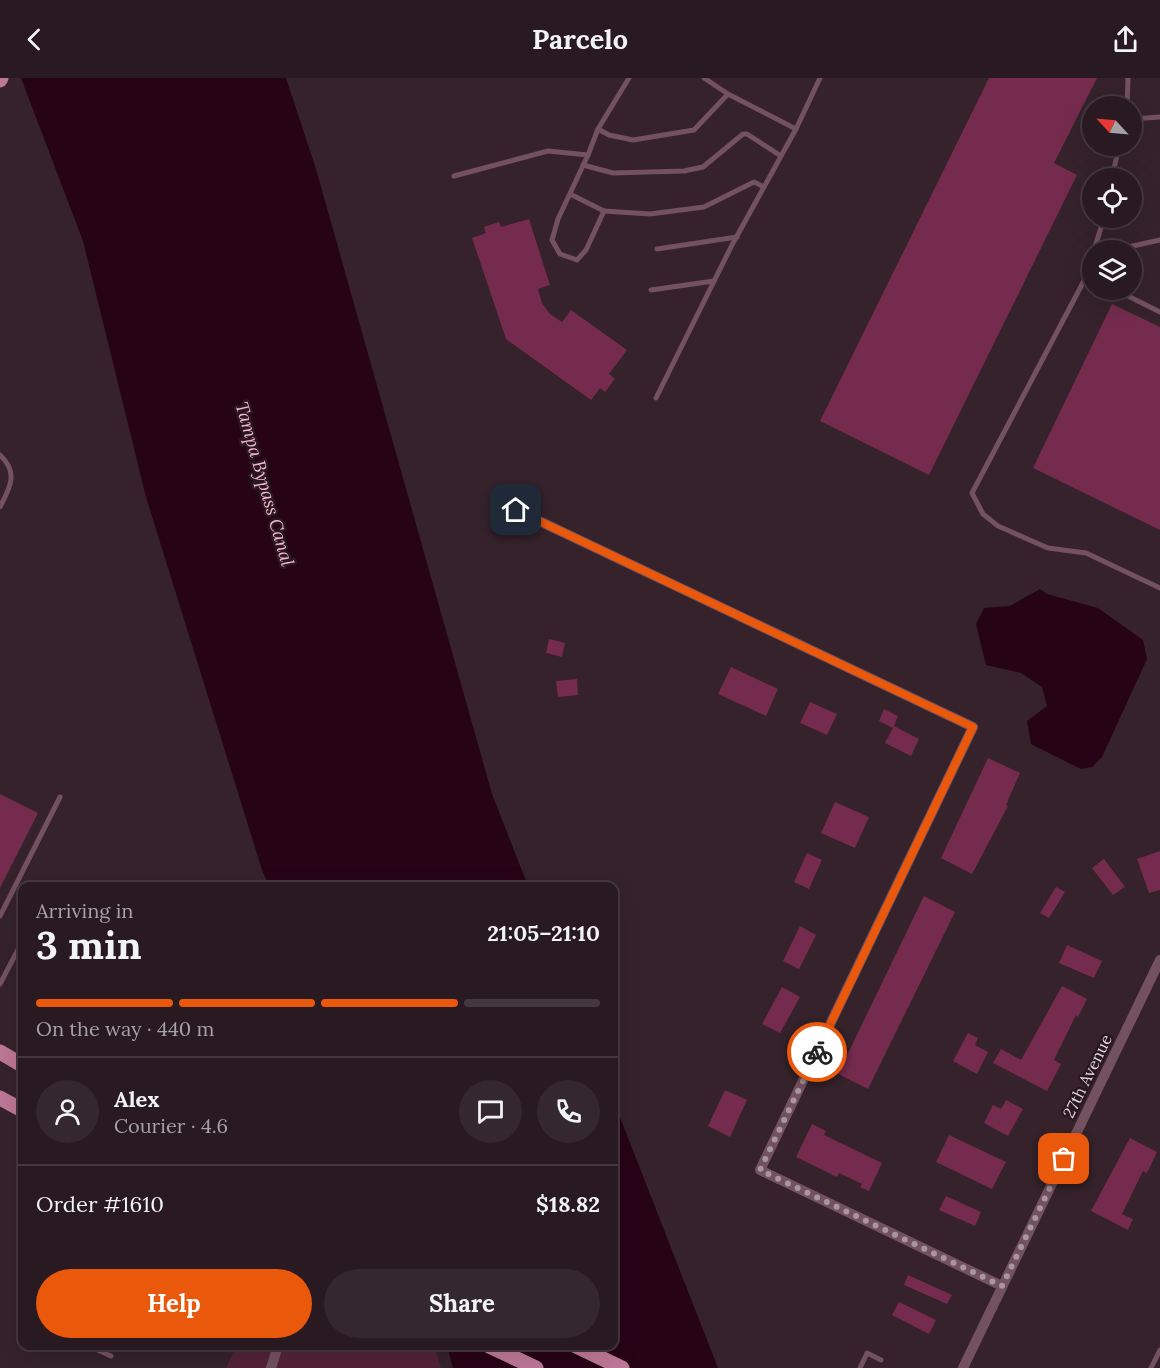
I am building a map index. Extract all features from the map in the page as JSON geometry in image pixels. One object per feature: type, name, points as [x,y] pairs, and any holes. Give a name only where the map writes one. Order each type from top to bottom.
[{"type":"main road","points":[[0,1052],[18,1063]]},
{"type":"main road","points":[[0,1098],[18,1108]]},
{"type":"main road","points":[[498,1350],[536,1368]]},
{"type":"main road","points":[[584,1350],[622,1368]]},
{"type":"street","points":[[516,510],[973,727],[760,1170],[1002,1286]]},
{"type":"street","name":"27th Avenue","points":[[963,1368],[1160,960]]},
{"type":"street","points":[[272,1368],[277,1350]]},
{"type":"lane","points":[[604,211],[586,250],[577,260],[560,254],[552,240],[558,219],[584,165],[598,129],[629,78]]},
{"type":"lane","points":[[704,78],[728,94],[796,129]]},
{"type":"lane","points":[[656,398],[714,281],[796,129],[820,78]]},
{"type":"lane","points":[[1127,96],[1128,78]]},
{"type":"lane","points":[[598,129],[609,135],[633,140],[694,130],[728,94]]},
{"type":"lane","points":[[1142,118],[1160,117]]},
{"type":"lane","points":[[584,165],[613,173],[684,171],[703,167],[743,134],[747,134],[781,156]]},
{"type":"lane","points":[[454,176],[548,151],[588,155]]},
{"type":"lane","points":[[570,194],[604,211],[650,214],[704,207],[754,182],[764,187]]},
{"type":"lane","points":[[657,249],[737,237]]},
{"type":"lane","points":[[1142,244],[1160,240]]},
{"type":"lane","points":[[651,290],[714,281]]},
{"type":"lane","points":[[1082,289],[972,493],[983,514],[998,526],[1048,548],[1086,553],[1160,588]]},
{"type":"lane","points":[[1136,300],[1160,312]]},
{"type":"lane","points":[[0,455],[12,471],[11,484],[0,507]]},
{"type":"lane","points":[[0,916],[60,797]]},
{"type":"lane","points":[[0,984],[18,950]]},
{"type":"lane","points":[[98,1350],[111,1356]]},
{"type":"lane","points":[[1151,1368],[1160,1350]]},
{"type":"lane","points":[[860,1368],[867,1353],[881,1360]]},
{"type":"shaded area","points":[[234,1350],[435,1350],[441,1368],[226,1368]]},
{"type":"water","name":"Tampa Bypass Canal","points":[[21,78],[286,78],[316,169],[492,794],[526,882],[267,882],[146,497],[83,241]]},
{"type":"water","points":[[1040,589],[1047,594],[1098,608],[1143,640],[1147,659],[1102,757],[1092,767],[1081,769],[1031,744],[1027,721],[1047,706],[1042,687],[1021,673],[986,665],[976,624],[984,608],[1010,606]]},
{"type":"water","points":[[618,1112],[718,1368],[453,1368],[448,1350],[618,1350]]},
{"type":"building","points":[[989,78],[1097,78],[1088,96],[1082,96],[1082,108],[1054,163],[1077,175],[929,475],[820,421]]},
{"type":"building","points":[[529,219],[550,285],[538,289],[542,303],[550,314],[562,322],[571,310],[627,350],[609,374],[615,379],[605,392],[600,388],[591,400],[506,339],[472,238],[486,233],[484,227],[499,222],[501,227]]},
{"type":"building","points":[[1112,304],[1160,327],[1160,530],[1033,468]]},
{"type":"building","points":[[549,639],[565,643],[562,657],[546,653]]},
{"type":"building","points":[[731,667],[778,689],[766,716],[718,694]]},
{"type":"building","points":[[577,679],[578,695],[558,697],[556,681]]},
{"type":"building","points":[[810,702],[837,714],[827,735],[800,723]]},
{"type":"building","points":[[884,709],[898,716],[893,728],[879,721]]},
{"type":"building","points":[[894,726],[919,739],[911,756],[885,743]]},
{"type":"building","points":[[988,758],[1020,773],[1006,805],[1008,806],[972,874],[941,858]]},
{"type":"building","points":[[0,794],[38,813],[0,888]]},
{"type":"building","points":[[835,802],[869,817],[855,848],[821,833]]},
{"type":"building","points":[[1160,851],[1160,890],[1149,893],[1137,859]]},
{"type":"building","points":[[807,853],[822,860],[809,889],[794,882]]},
{"type":"building","points":[[1104,859],[1125,887],[1113,895],[1092,868]]},
{"type":"building","points":[[1056,887],[1065,892],[1049,918],[1040,913]]},
{"type":"building","points":[[924,896],[955,912],[868,1089],[838,1074]]},
{"type":"building","points":[[800,926],[816,935],[799,969],[783,961]]},
{"type":"building","points":[[1067,945],[1102,961],[1094,978],[1059,963]]},
{"type":"building","points":[[1062,986],[1087,999],[1078,1017],[1076,1015],[1054,1060],[1061,1064],[1047,1091],[993,1063],[1001,1049],[1021,1060]]},
{"type":"building","points":[[782,987],[800,997],[780,1033],[762,1024]]},
{"type":"building","points":[[968,1033],[978,1038],[975,1045],[988,1052],[977,1074],[953,1061]]},
{"type":"building","points":[[725,1090],[747,1100],[730,1137],[708,1126]]},
{"type":"building","points":[[1006,1100],[1023,1109],[1008,1136],[984,1123],[993,1105],[1001,1109]]},
{"type":"building","points":[[812,1124],[826,1131],[824,1135],[882,1163],[869,1191],[860,1187],[862,1184],[839,1173],[837,1177],[796,1157]]},
{"type":"building","points":[[949,1135],[1006,1162],[992,1189],[936,1162]]},
{"type":"building","points":[[1130,1138],[1157,1152],[1147,1173],[1143,1171],[1122,1214],[1133,1219],[1128,1230],[1091,1211]]},
{"type":"building","points":[[946,1196],[981,1212],[975,1226],[939,1210]]},
{"type":"building","points":[[908,1275],[952,1295],[947,1304],[904,1285]]},
{"type":"building","points":[[899,1302],[936,1320],[929,1334],[892,1315]]},
{"type":"way so far","points":[[817,1052],[760,1170],[1002,1286],[1064,1159]]},
{"type":"route","points":[[516,510],[973,727],[817,1052]]}]
